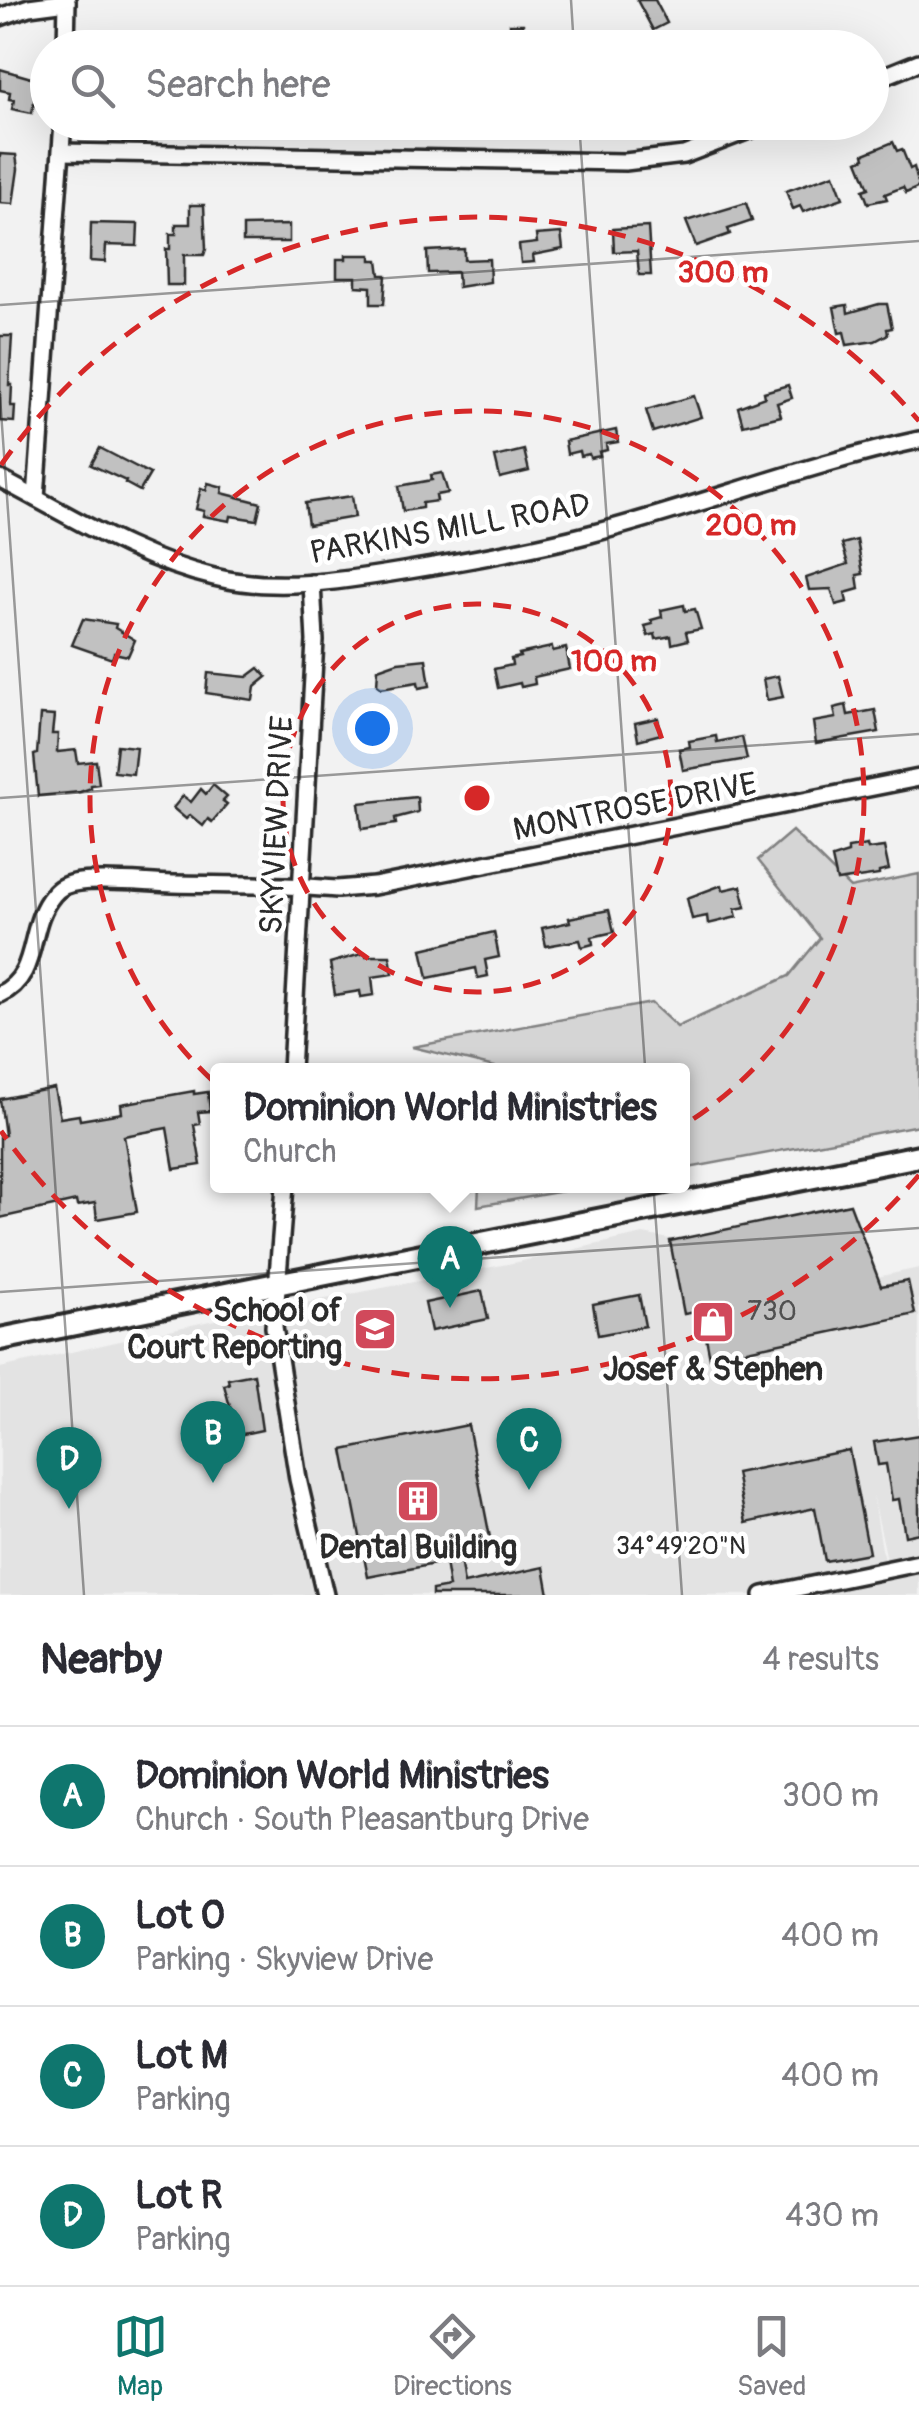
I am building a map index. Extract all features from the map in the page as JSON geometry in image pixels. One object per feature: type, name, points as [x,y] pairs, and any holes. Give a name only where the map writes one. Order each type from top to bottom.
[{"type":"main road","points":[[0,1339],[919,1156]]},
{"type":"street","points":[[0,17],[28,6],[67,1],[66,30]]},
{"type":"street","points":[[889,74],[919,62]]},
{"type":"street","points":[[36,498],[62,140]]},
{"type":"street","points":[[62,152],[625,162],[684,155],[723,140]]},
{"type":"street","name":"PARKINS MILL ROAD","points":[[0,479],[121,543],[184,568],[244,582],[312,584],[434,566],[588,535],[919,440]]},
{"type":"street","name":"SKYVIEW DRIVE","points":[[292,1063],[315,641],[312,584]]},
{"type":"street","name":"MONTROSE DRIVE","points":[[0,994],[26,972],[42,911],[57,890],[67,885],[95,882],[336,889],[374,886],[919,778]]},
{"type":"street","points":[[285,1193],[274,1327],[282,1386],[325,1595]]},
{"type":"street","points":[[763,1595],[919,1563]]},
{"type":"shaded area","points":[[792,831],[850,888],[919,874],[919,1125],[690,1168],[690,1063],[478,1063],[412,1047],[651,1003],[677,1027],[789,976],[820,938],[758,860]]},
{"type":"shaded area","points":[[479,1193],[552,1193],[478,1206]]},
{"type":"shaded area","points":[[643,1234],[877,1277],[919,1268],[919,1562],[889,1569],[873,1495],[886,1573],[919,1567],[919,1595],[0,1595],[0,1368],[205,1322]]},
{"type":"building","points":[[637,0],[655,0],[667,23],[653,30]]},
{"type":"building","points":[[510,24],[523,24],[524,30],[510,30]]},
{"type":"building","points":[[0,69],[30,78],[30,113],[12,109],[14,100],[9,99],[10,92],[0,90]]},
{"type":"building","points":[[893,142],[897,151],[902,149],[910,169],[914,167],[919,187],[906,193],[903,187],[885,194],[887,199],[868,203],[863,190],[869,188],[858,161],[865,158],[864,154]]},
{"type":"building","points":[[0,154],[16,155],[13,204],[0,203]]},
{"type":"building","points":[[834,174],[843,198],[803,212],[800,206],[793,209],[786,191]]},
{"type":"building","points":[[746,203],[752,221],[696,246],[686,221]]},
{"type":"building","points":[[190,205],[204,205],[206,249],[204,255],[184,255],[184,285],[167,285],[166,249],[170,249],[170,234],[176,234],[176,224],[190,224]]},
{"type":"building","points":[[91,223],[138,224],[137,246],[106,245],[105,262],[90,261]]},
{"type":"building","points":[[289,225],[289,242],[243,242],[243,226]]},
{"type":"building","points":[[648,227],[651,275],[639,275],[637,251],[614,252],[613,229]]},
{"type":"building","points":[[561,233],[563,249],[533,255],[534,262],[521,263],[519,245],[537,243],[536,235]]},
{"type":"building","points":[[464,249],[464,260],[489,259],[490,282],[458,287],[457,272],[428,273],[427,251]]},
{"type":"building","points":[[346,255],[371,255],[371,260],[378,260],[380,275],[386,275],[384,304],[371,304],[371,287],[356,286],[356,277],[337,277],[337,259],[346,259]]},
{"type":"building","points":[[887,304],[892,328],[887,329],[888,334],[875,341],[847,345],[844,332],[839,333],[834,307],[847,305],[848,313]]},
{"type":"building","points":[[0,336],[12,336],[9,385],[11,406],[15,406],[14,422],[0,421]]},
{"type":"building","points":[[788,385],[792,398],[777,403],[781,416],[743,425],[738,407],[765,397],[764,392]]},
{"type":"building","points":[[694,396],[701,417],[653,432],[646,410]]},
{"type":"building","points":[[616,430],[618,442],[606,444],[607,450],[599,452],[600,456],[580,456],[579,451],[567,454],[565,441]]},
{"type":"building","points":[[100,448],[150,474],[140,491],[91,465]]},
{"type":"building","points":[[524,450],[529,471],[500,478],[495,457]]},
{"type":"building","points":[[442,473],[448,493],[436,495],[437,501],[422,503],[422,508],[403,511],[399,486],[432,480],[431,475]]},
{"type":"building","points":[[208,483],[223,487],[222,493],[261,503],[257,520],[203,516],[204,511],[196,509],[201,488],[206,490]]},
{"type":"building","points":[[352,496],[355,517],[308,525],[305,503]]},
{"type":"building","points":[[857,540],[863,574],[857,575],[859,589],[845,593],[847,602],[836,605],[831,589],[809,590],[806,578],[848,564],[842,544]]},
{"type":"building","points":[[684,605],[685,611],[695,609],[701,629],[686,632],[688,640],[672,644],[671,636],[648,636],[645,626],[662,617],[661,610]]},
{"type":"building","points":[[83,619],[116,624],[115,628],[135,640],[128,656],[114,653],[112,659],[72,645]]},
{"type":"building","points":[[552,647],[553,651],[566,648],[570,669],[534,677],[535,684],[498,688],[494,669],[512,665],[511,659],[520,657],[519,654]]},
{"type":"building","points":[[426,659],[430,686],[419,688],[418,682],[381,688],[377,685],[378,669]]},
{"type":"building","points":[[259,668],[267,677],[255,687],[253,700],[206,693],[208,673],[247,677]]},
{"type":"building","points":[[778,676],[783,697],[767,700],[763,679]]},
{"type":"building","points":[[846,705],[848,715],[875,710],[879,732],[816,743],[813,722],[836,718],[834,708]]},
{"type":"building","points":[[40,715],[54,716],[52,734],[58,734],[57,752],[76,750],[78,763],[96,761],[99,784],[80,792],[38,796],[34,755]]},
{"type":"building","points":[[658,718],[661,734],[638,740],[635,723]]},
{"type":"building","points":[[716,736],[717,742],[742,737],[747,759],[683,770],[679,749],[690,747],[689,741]]},
{"type":"building","points":[[117,745],[136,747],[133,774],[114,772]]},
{"type":"building","points":[[213,785],[227,797],[223,801],[227,804],[212,822],[208,819],[203,826],[173,808],[183,796],[191,802],[201,789],[206,794]]},
{"type":"building","points":[[417,797],[418,812],[395,818],[396,824],[362,829],[359,803]]},
{"type":"building","points":[[867,845],[868,849],[884,847],[889,870],[837,881],[832,858],[848,853],[848,848]]},
{"type":"building","points":[[722,885],[723,890],[741,886],[746,907],[735,909],[737,917],[708,924],[707,916],[692,919],[687,898]]},
{"type":"building","points":[[609,910],[614,932],[592,937],[593,944],[582,947],[580,940],[546,946],[542,928]]},
{"type":"building","points":[[494,932],[499,957],[485,960],[488,976],[478,978],[476,968],[428,978],[422,949]]},
{"type":"building","points":[[365,953],[390,956],[393,974],[372,977],[374,995],[361,997],[360,991],[335,995],[330,963]]},
{"type":"building","points":[[54,1088],[60,1118],[79,1115],[80,1120],[122,1113],[121,1104],[208,1092],[210,1111],[198,1112],[200,1124],[194,1125],[201,1165],[174,1169],[167,1128],[124,1136],[137,1212],[97,1219],[95,1203],[77,1206],[76,1201],[0,1218],[0,1136],[5,1135],[0,1099]]},
{"type":"building","points":[[850,1204],[881,1286],[908,1281],[915,1314],[710,1358],[701,1311],[684,1314],[670,1241]]},
{"type":"building","points":[[482,1291],[488,1319],[431,1331],[425,1303]]},
{"type":"building","points":[[639,1295],[645,1326],[598,1335],[593,1304]]},
{"type":"building","points":[[390,1321],[393,1337],[358,1344],[355,1328]]},
{"type":"building","points":[[254,1374],[262,1430],[238,1435],[224,1385],[229,1384],[228,1379]]},
{"type":"building","name":"Dental Building","points":[[468,1425],[493,1553],[460,1559],[464,1584],[544,1567],[549,1595],[432,1595],[432,1590],[449,1587],[445,1562],[368,1577],[343,1450]]},
{"type":"building","points":[[919,1435],[919,1533],[905,1536],[899,1499],[892,1500],[886,1464],[878,1465],[874,1442]]},
{"type":"building","points":[[849,1450],[869,1553],[825,1561],[815,1508],[746,1523],[736,1473]]},
{"type":"place","name":"Dominion World Ministries","points":[[450,1308]]},
{"type":"place","name":"Josef & Stephen","points":[[713,1322]]},
{"type":"place","name":"School of Court Reporting","points":[[375,1329]]},
{"type":"place","name":"Lot O","points":[[213,1483]]},
{"type":"place","name":"Lot M","points":[[529,1490]]},
{"type":"place","name":"Dental Building","points":[[418,1501]]},
{"type":"place","name":"Lot R","points":[[69,1509]]}]
